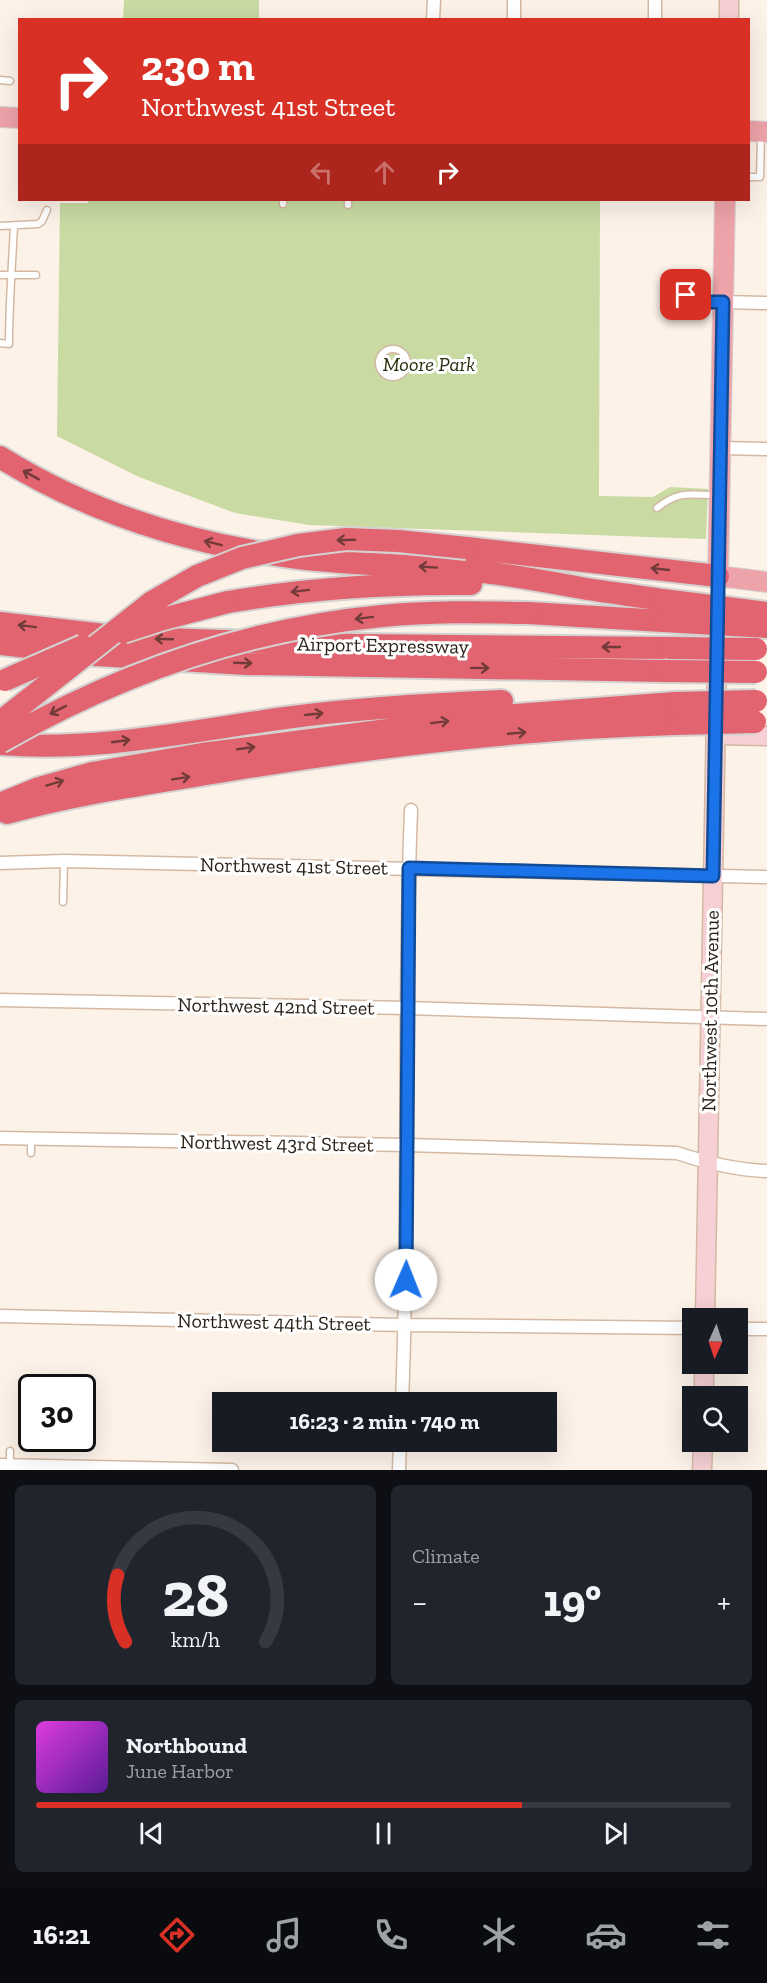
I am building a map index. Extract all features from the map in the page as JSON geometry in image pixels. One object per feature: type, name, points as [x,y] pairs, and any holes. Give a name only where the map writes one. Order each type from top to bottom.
[{"type":"highway","points":[[0,457],[39,479],[108,510],[163,530],[222,545],[299,558],[451,568],[508,575],[589,589],[663,610],[767,627]]},
{"type":"highway","points":[[0,722],[152,602],[197,576],[242,558],[298,544],[346,539],[399,541],[718,576]]},
{"type":"highway","points":[[2,681],[62,654],[130,629],[228,602],[304,591],[394,584],[476,584],[589,589]]},
{"type":"highway","points":[[0,743],[60,708],[144,672],[222,646],[265,634],[303,627],[382,616],[454,612],[663,610],[767,612]]},
{"type":"highway","name":"Airport Expressway","points":[[0,622],[131,638],[356,645],[762,649]]},
{"type":"highway","name":"Airport Expressway","points":[[0,644],[96,655],[247,664],[762,672]]},
{"type":"highway","points":[[0,743],[35,746],[105,743],[307,715],[434,704],[595,699],[676,713]]},
{"type":"highway","points":[[0,815],[108,790],[292,760],[502,734],[622,725],[676,713]]},
{"type":"highway","points":[[0,804],[39,788],[125,766],[487,717],[676,713],[762,716]]},
{"type":"main road","points":[[0,117],[18,118]]},
{"type":"main road","name":"Northwest 10th Avenue","points":[[718,576],[725,201]]},
{"type":"main road","points":[[718,576],[767,582]]},
{"type":"street","points":[[434,0],[434,18]]},
{"type":"street","points":[[514,0],[514,18]]},
{"type":"street","points":[[655,0],[655,18]]},
{"type":"street","points":[[729,0],[729,18]]},
{"type":"street","points":[[723,302],[767,303]]},
{"type":"street","points":[[721,448],[767,449]]},
{"type":"street","name":"Northwest 10th Avenue","points":[[705,1308],[718,576]]},
{"type":"street","points":[[715,735],[762,716]]},
{"type":"street","points":[[402,1392],[411,810]]},
{"type":"street","name":"Northwest 41st Street","points":[[0,863],[64,861],[767,877]]},
{"type":"street","name":"Northwest 42nd Street","points":[[0,1000],[407,1008],[767,1019]]},
{"type":"street","name":"Northwest 43rd Street","points":[[0,1138],[407,1145],[677,1153],[708,1163],[742,1170],[767,1171]]},
{"type":"street","name":"Northwest 44th Street","points":[[0,1316],[405,1325],[682,1328]]},
{"type":"street","points":[[748,1329],[767,1329]]},
{"type":"street","points":[[399,1470],[400,1452]]},
{"type":"street","points":[[702,1470],[703,1452]]},
{"type":"street","points":[[5,1465],[232,1470]]},
{"type":"lane","points":[[0,80],[10,81]]},
{"type":"lane","points":[[750,177],[760,177],[759,132]]},
{"type":"lane","points":[[0,226],[38,224],[47,210]]},
{"type":"lane","points":[[0,344],[9,344],[14,226]]},
{"type":"lane","points":[[0,275],[36,275]]},
{"type":"lane","points":[[686,295],[693,302],[723,302]]},
{"type":"lane","points":[[395,349],[400,351],[406,358],[405,372],[392,378],[384,374],[379,367],[380,357],[386,351],[395,349]]},
{"type":"lane","points":[[657,508],[670,498],[681,494],[720,495]]},
{"type":"lane","points":[[63,902],[64,861]]},
{"type":"lane","points":[[31,1138],[31,1153]]},
{"type":"lane","points":[[5,1465],[10,1451]]},
{"type":"green space","points":[[124,0],[259,0],[259,18],[123,18]]},
{"type":"green space","name":"Moore Park","points":[[88,201],[600,201],[599,496],[653,497],[670,487],[708,489],[706,539],[309,525],[235,513],[139,477],[57,436],[60,203],[88,203]]},
{"type":"route","points":[[406,1280],[409,868],[713,876],[723,302],[693,302],[686,295]]}]
